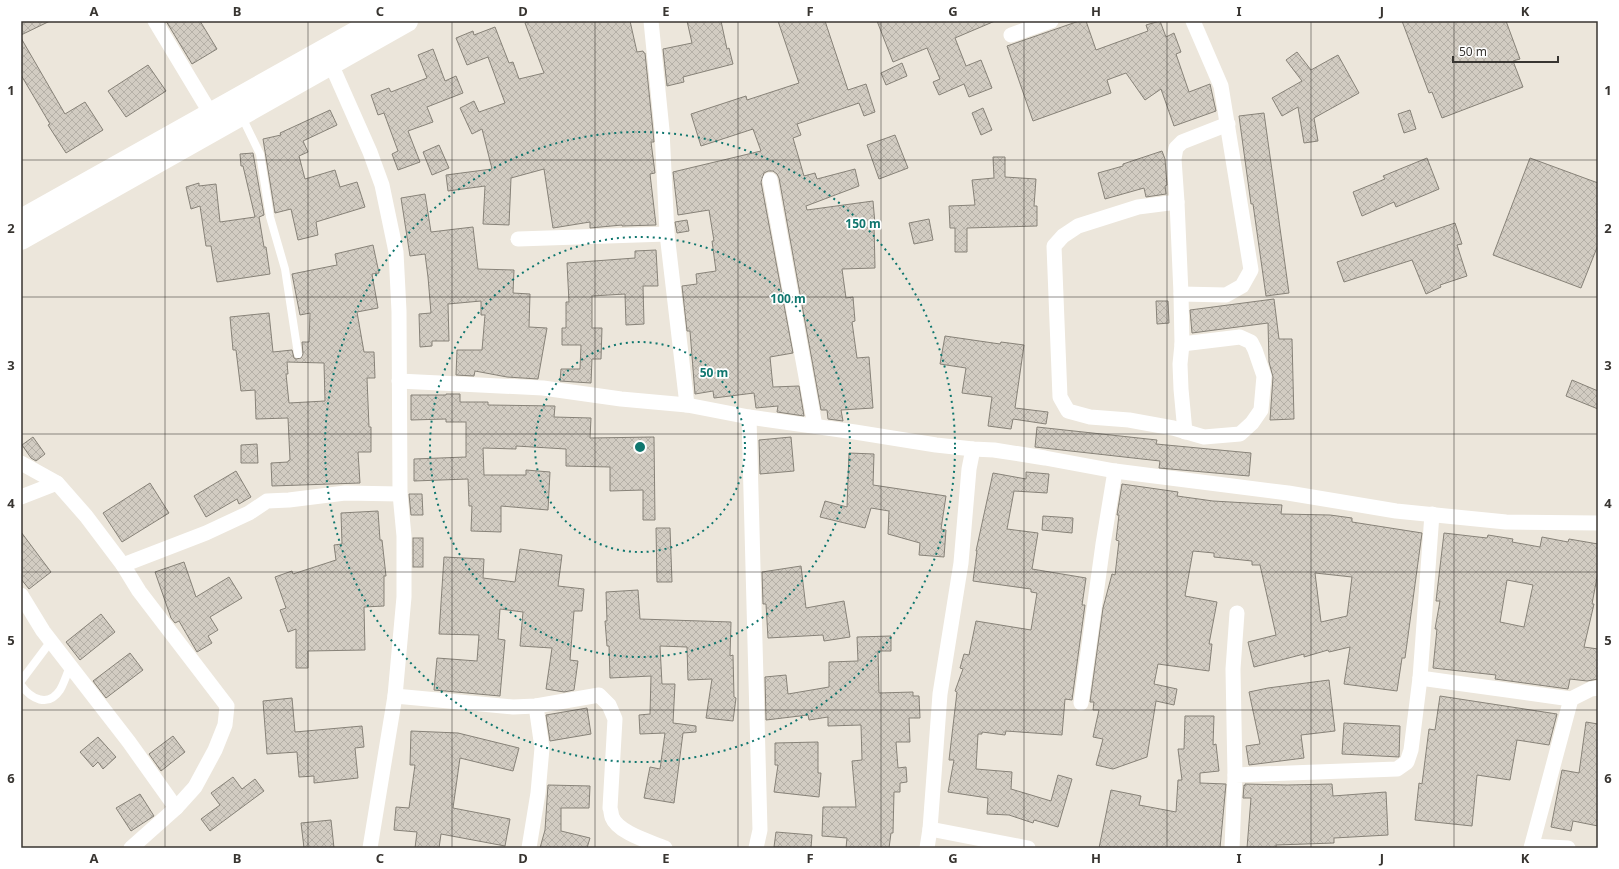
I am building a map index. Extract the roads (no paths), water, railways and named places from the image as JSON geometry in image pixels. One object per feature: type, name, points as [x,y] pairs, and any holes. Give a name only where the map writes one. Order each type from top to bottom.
[{"type":"main road","points":[[21,239],[45,216],[211,114],[376,21]]},
{"type":"main road","points":[[21,220],[45,216],[241,114],[407,21]]},
{"type":"street","points":[[155,21],[211,114]]},
{"type":"street","points":[[651,21],[662,130],[667,234],[687,404]]},
{"type":"street","points":[[1011,35],[1050,21]]},
{"type":"street","points":[[1181,294],[1226,295],[1242,286],[1251,270],[1221,86],[1193,21]]},
{"type":"street","points":[[331,64],[370,152],[382,184],[396,252],[399,311],[400,494],[404,536],[404,597],[395,696],[370,848]]},
{"type":"street","points":[[1185,432],[1181,389],[1181,294],[1174,159],[1176,148],[1182,142],[1228,124]]},
{"type":"street","points":[[770,180],[815,426]]},
{"type":"street","points":[[1177,202],[1138,207],[1078,226],[1063,236],[1054,246],[1060,397],[1068,411],[1090,417],[1129,420],[1204,436],[1240,434],[1252,423],[1261,410],[1264,376],[1251,342],[1240,336],[1182,344]]},
{"type":"street","points":[[518,239],[667,234]]},
{"type":"street","points":[[399,381],[543,388],[621,399],[687,404],[749,417],[973,450],[994,450],[1115,471],[1288,493],[1396,511],[1506,522],[1598,523]]},
{"type":"street","points":[[749,417],[760,830],[756,848]]},
{"type":"street","points":[[927,848],[930,829],[940,694],[961,563],[969,469],[973,450]]},
{"type":"street","points":[[21,463],[57,483],[86,516],[123,565],[139,591],[227,706],[225,725],[215,750],[195,787],[176,808],[131,848]]},
{"type":"street","points":[[1082,703],[1103,544],[1115,471]]},
{"type":"street","points":[[21,497],[57,483]]},
{"type":"street","points":[[123,565],[206,533],[249,513],[267,501],[290,500],[345,493],[400,494]]},
{"type":"street","points":[[1235,775],[1397,769],[1407,762],[1411,750],[1420,678],[1432,514]]},
{"type":"street","points":[[22,602],[129,742],[176,808]]},
{"type":"street","points":[[1232,848],[1235,775],[1234,669],[1237,613]]},
{"type":"street","points":[[1420,678],[1571,699],[1591,689],[1598,688]]},
{"type":"street","points":[[395,696],[513,707],[536,706],[599,695],[609,705],[615,718],[610,808],[612,818],[618,825],[635,836],[665,848]]},
{"type":"street","points":[[1568,848],[1531,847],[1571,699]]},
{"type":"street","points":[[529,848],[538,793],[542,748],[536,706]]},
{"type":"street","points":[[930,829],[1028,848]]},
{"type":"lane","points":[[241,114],[260,154],[270,217],[285,269],[298,354]]},
{"type":"lane","points":[[21,681],[51,641]]},
{"type":"lane","points":[[21,685],[28,695],[38,700],[49,699],[59,691],[70,666]]}]
